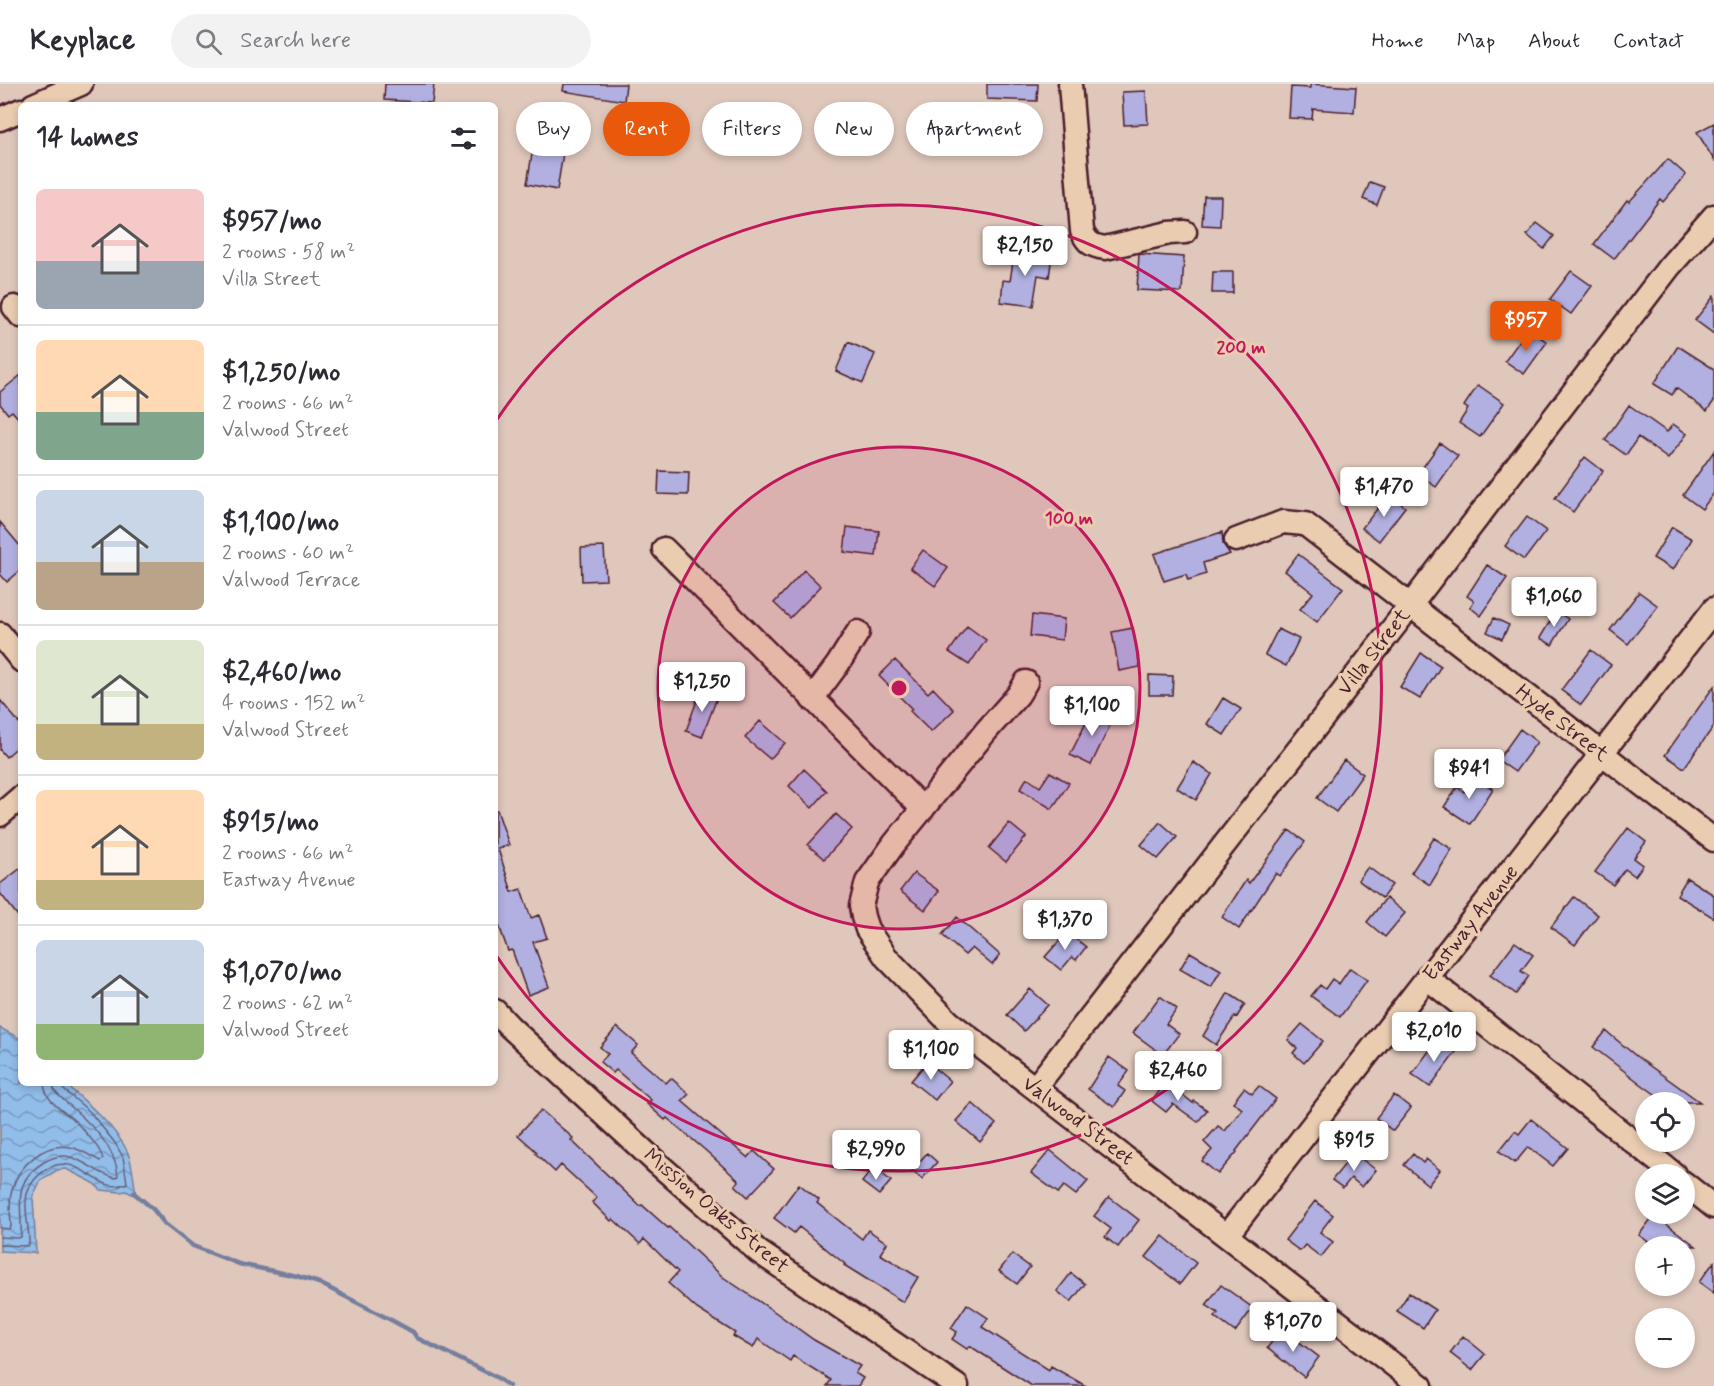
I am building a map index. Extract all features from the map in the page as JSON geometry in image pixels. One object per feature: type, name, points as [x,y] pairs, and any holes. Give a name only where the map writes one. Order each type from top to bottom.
[{"type":"street","points":[[40,102],[81,84]]},
{"type":"street","points":[[1070,84],[1082,231],[1087,242],[1105,248],[1169,233],[1185,232]]},
{"type":"street","points":[[0,119],[18,111]]},
{"type":"street","name":"Villa Street","points":[[1035,1088],[1410,606],[1669,267],[1714,216]]},
{"type":"street","name":"Hyde Street","points":[[1236,540],[1283,522],[1305,524],[1714,840]]},
{"type":"street","points":[[664,549],[923,809]]},
{"type":"street","name":"Eastway Avenue","points":[[1227,1235],[1714,609]]},
{"type":"street","points":[[812,699],[858,632]]},
{"type":"street","points":[[0,634],[18,656]]},
{"type":"street","name":"Valwood Street","points":[[1026,682],[1018,695],[894,844],[867,882],[861,906],[865,923],[886,957],[949,1022],[1421,1386]]},
{"type":"street","points":[[0,815],[18,800]]},
{"type":"street","points":[[1427,978],[1661,1164]]},
{"type":"street","name":"Mission Oaks Street","points":[[498,1014],[657,1163],[759,1252],[957,1386]]},
{"type":"street","points":[[1695,1192],[1714,1207]]},
{"type":"water","points":[[0,1028],[18,1037],[18,1086],[67,1086],[100,1115],[116,1134],[128,1153],[136,1196],[126,1191],[101,1190],[92,1182],[66,1169],[57,1170],[41,1180],[33,1196],[36,1253],[0,1251]]},
{"type":"building","points":[[385,84],[434,84],[432,102],[384,100]]},
{"type":"building","points":[[564,84],[626,84],[624,101],[563,91]]},
{"type":"building","points":[[987,84],[1038,84],[1037,101],[987,99]]},
{"type":"building","points":[[1310,84],[1356,87],[1354,112],[1313,109],[1312,119],[1289,118],[1291,87],[1310,88]]},
{"type":"building","points":[[1146,91],[1148,124],[1124,125],[1122,92]]},
{"type":"building","points":[[1714,123],[1714,160],[1697,132]]},
{"type":"building","points":[[532,156],[563,156],[557,190],[527,184]]},
{"type":"building","points":[[1668,159],[1686,175],[1663,202],[1660,199],[1614,259],[1594,244],[1627,200],[1629,202]]},
{"type":"building","points":[[1370,182],[1384,187],[1377,205],[1363,199]]},
{"type":"building","points":[[1204,196],[1221,196],[1220,226],[1202,225]]},
{"type":"building","points":[[1537,223],[1554,236],[1544,249],[1527,235]]},
{"type":"building","points":[[1015,249],[1052,255],[1049,277],[1038,275],[1033,306],[1001,302],[1003,280],[1010,281]]},
{"type":"building","points":[[1139,254],[1184,257],[1182,292],[1137,290]]},
{"type":"building","points":[[1571,271],[1592,286],[1571,314],[1550,299]]},
{"type":"building","points":[[1213,272],[1233,272],[1233,293],[1212,293]]},
{"type":"building","points":[[1714,296],[1714,334],[1695,320]]},
{"type":"building","points":[[1528,329],[1547,342],[1524,374],[1505,361]]},
{"type":"building","points":[[848,342],[875,354],[863,383],[836,371]]},
{"type":"building","points":[[1678,346],[1714,369],[1714,401],[1707,411],[1676,388],[1672,395],[1654,384]]},
{"type":"building","points":[[18,377],[18,418],[12,411],[8,414],[0,404],[0,392]]},
{"type":"building","points":[[1478,385],[1504,403],[1480,437],[1459,423],[1468,409],[1464,406]]},
{"type":"building","points":[[1629,405],[1667,432],[1673,424],[1687,434],[1668,459],[1638,437],[1626,455],[1605,440]]},
{"type":"building","points":[[1440,443],[1458,456],[1436,487],[1418,474]]},
{"type":"building","points":[[1714,451],[1714,493],[1702,509],[1683,495]]},
{"type":"building","points":[[1585,457],[1603,471],[1573,512],[1555,498]]},
{"type":"building","points":[[659,471],[689,472],[688,495],[658,494]]},
{"type":"building","points":[[1389,494],[1405,507],[1379,541],[1362,528]]},
{"type":"building","points":[[1527,517],[1546,531],[1524,560],[1505,546]]},
{"type":"building","points":[[0,522],[18,543],[18,573],[7,582],[0,574]]},
{"type":"building","points":[[847,527],[879,531],[876,556],[844,552]]},
{"type":"building","points":[[1672,527],[1692,539],[1673,570],[1653,558]]},
{"type":"building","points":[[1222,532],[1223,544],[1230,554],[1203,563],[1206,574],[1188,580],[1186,574],[1164,581],[1154,554]]},
{"type":"building","points":[[604,547],[606,580],[582,581],[581,548]]},
{"type":"building","points":[[923,550],[948,568],[935,586],[910,568]]},
{"type":"building","points":[[1298,554],[1343,588],[1317,622],[1300,609],[1313,593],[1285,571]]},
{"type":"building","points":[[1487,565],[1507,578],[1481,616],[1470,607],[1474,601],[1467,596]]},
{"type":"building","points":[[804,570],[821,586],[790,618],[774,603]]},
{"type":"building","points":[[1639,592],[1658,606],[1628,644],[1610,630]]},
{"type":"building","points":[[1556,611],[1568,619],[1552,645],[1540,638]]},
{"type":"building","points":[[1032,615],[1064,619],[1062,640],[1030,636]]},
{"type":"building","points":[[1494,618],[1509,625],[1502,639],[1487,632]]},
{"type":"building","points":[[967,626],[986,640],[969,665],[949,652]]},
{"type":"building","points":[[1133,628],[1140,667],[1119,671],[1112,632]]},
{"type":"building","points":[[1278,629],[1299,639],[1286,666],[1265,655]]},
{"type":"building","points":[[1591,650],[1611,665],[1581,705],[1561,690]]},
{"type":"building","points":[[1421,653],[1441,666],[1420,699],[1400,687]]},
{"type":"building","points":[[895,660],[928,693],[933,688],[954,710],[931,732],[879,676]]},
{"type":"building","points":[[1149,675],[1173,676],[1172,695],[1149,695]]},
{"type":"building","points":[[1714,686],[1714,726],[1684,768],[1665,755]]},
{"type":"building","points":[[701,689],[718,695],[702,737],[686,731]]},
{"type":"building","points":[[1223,698],[1241,709],[1224,735],[1207,724]]},
{"type":"building","points":[[0,700],[18,721],[18,747],[6,757],[0,750]]},
{"type":"building","points":[[1093,709],[1113,719],[1091,765],[1070,755]]},
{"type":"building","points":[[760,721],[785,743],[770,759],[745,738]]},
{"type":"building","points":[[1520,729],[1537,742],[1515,772],[1498,760]]},
{"type":"building","points":[[1344,760],[1363,774],[1336,812],[1317,798]]},
{"type":"building","points":[[1193,762],[1212,774],[1196,800],[1177,788]]},
{"type":"building","points":[[804,769],[827,791],[812,808],[789,786]]},
{"type":"building","points":[[1050,772],[1069,783],[1052,809],[1020,789],[1027,778],[1040,787]]},
{"type":"building","points":[[1474,777],[1493,789],[1470,824],[1444,807],[1457,787],[1464,792]]},
{"type":"building","points":[[498,813],[509,845],[498,849]]},
{"type":"building","points":[[836,814],[852,829],[824,859],[808,845]]},
{"type":"building","points":[[1160,822],[1177,837],[1158,859],[1141,845]]},
{"type":"building","points":[[1009,823],[1026,837],[1006,862],[989,848]]},
{"type":"building","points":[[1628,828],[1646,842],[1634,858],[1643,865],[1635,876],[1625,869],[1613,885],[1595,872]]},
{"type":"building","points":[[1289,830],[1305,842],[1280,876],[1276,873],[1239,929],[1222,917],[1246,880],[1249,883]]},
{"type":"building","points":[[1434,838],[1452,849],[1430,885],[1411,873]]},
{"type":"building","points":[[498,849],[512,892],[521,889],[531,918],[539,915],[547,938],[533,942],[549,987],[528,995],[512,950],[508,951],[498,923]]},
{"type":"building","points":[[1368,867],[1392,885],[1382,898],[1358,880]]},
{"type":"building","points":[[18,870],[18,916],[0,893],[0,884]]},
{"type":"building","points":[[914,873],[939,891],[925,910],[900,891]]},
{"type":"building","points":[[1687,878],[1714,895],[1714,918],[1677,895]]},
{"type":"building","points":[[1574,897],[1598,915],[1575,945],[1551,927]]},
{"type":"building","points":[[1386,898],[1405,913],[1385,937],[1367,922]]},
{"type":"building","points":[[957,917],[1000,955],[992,965],[972,948],[965,955],[942,935]]},
{"type":"building","points":[[1067,932],[1086,947],[1076,960],[1072,957],[1061,970],[1045,957]]},
{"type":"building","points":[[1515,942],[1533,955],[1521,971],[1529,976],[1516,994],[1490,975]]},
{"type":"building","points":[[1190,952],[1221,970],[1211,987],[1180,969]]},
{"type":"building","points":[[1350,968],[1367,980],[1340,1017],[1311,996],[1320,985],[1325,989],[1332,979],[1339,984]]},
{"type":"building","points":[[1030,989],[1048,1005],[1024,1031],[1007,1015]]},
{"type":"building","points":[[1228,993],[1245,1004],[1216,1045],[1203,1036]]},
{"type":"building","points":[[1160,996],[1177,1009],[1166,1024],[1179,1034],[1163,1055],[1133,1033]]},
{"type":"building","points":[[1302,1024],[1323,1041],[1304,1063],[1293,1053],[1297,1048],[1288,1040]]},
{"type":"building","points":[[617,1027],[638,1045],[631,1053],[666,1083],[671,1078],[689,1094],[682,1101],[748,1158],[754,1151],[774,1169],[748,1197],[735,1185],[739,1181],[667,1118],[665,1120],[647,1104],[651,1100],[616,1070],[613,1073],[600,1062],[608,1054],[600,1047]]},
{"type":"building","points":[[1606,1031],[1686,1092],[1652,1092],[1593,1047]]},
{"type":"building","points":[[1438,1039],[1456,1052],[1430,1087],[1412,1074]]},
{"type":"building","points":[[1109,1057],[1129,1071],[1118,1086],[1125,1091],[1114,1107],[1088,1089]]},
{"type":"building","points":[[927,1062],[950,1081],[935,1100],[911,1081]]},
{"type":"building","points":[[1166,1082],[1193,1103],[1194,1101],[1207,1110],[1198,1122],[1173,1104],[1166,1112],[1152,1101]]},
{"type":"building","points":[[1259,1086],[1276,1099],[1218,1174],[1202,1161],[1212,1150],[1204,1142],[1218,1126],[1225,1131],[1242,1109],[1233,1102],[1244,1088],[1252,1094]]},
{"type":"building","points":[[1394,1095],[1411,1108],[1393,1131],[1376,1118]]},
{"type":"building","points":[[972,1103],[996,1124],[980,1142],[956,1121]]},
{"type":"building","points":[[541,1110],[573,1138],[571,1140],[640,1206],[642,1205],[669,1227],[723,1277],[814,1340],[860,1366],[855,1373],[863,1378],[858,1386],[827,1386],[831,1380],[793,1356],[790,1361],[758,1339],[753,1348],[733,1336],[735,1333],[697,1309],[668,1283],[678,1272],[644,1239],[640,1244],[613,1219],[611,1221],[592,1202],[597,1198],[561,1165],[555,1172],[518,1135]]},
{"type":"building","points":[[1531,1119],[1568,1148],[1553,1166],[1528,1147],[1515,1163],[1499,1151],[1515,1131],[1519,1134]]},
{"type":"building","points":[[1050,1150],[1088,1181],[1076,1195],[1064,1186],[1058,1193],[1031,1173]]},
{"type":"building","points":[[927,1153],[937,1162],[922,1179],[912,1170]]},
{"type":"building","points":[[1354,1153],[1376,1170],[1362,1187],[1351,1178],[1343,1188],[1332,1180]]},
{"type":"building","points":[[1413,1154],[1423,1163],[1426,1159],[1440,1170],[1428,1185],[1404,1165]]},
{"type":"building","points":[[874,1167],[891,1181],[879,1195],[862,1182]]},
{"type":"building","points":[[799,1184],[819,1200],[817,1203],[862,1239],[868,1230],[887,1243],[880,1254],[918,1277],[903,1302],[844,1265],[799,1227],[794,1233],[774,1218]]},
{"type":"building","points":[[1109,1197],[1139,1220],[1118,1247],[1105,1237],[1111,1229],[1094,1216]]},
{"type":"building","points":[[1315,1201],[1333,1215],[1320,1232],[1333,1242],[1321,1257],[1305,1245],[1300,1251],[1285,1240]]},
{"type":"building","points":[[1647,1224],[1666,1224],[1682,1236],[1640,1236]]},
{"type":"building","points":[[1163,1236],[1196,1263],[1180,1284],[1146,1257]]},
{"type":"building","points":[[1012,1254],[1030,1267],[1017,1284],[999,1271]]},
{"type":"building","points":[[1714,1262],[1714,1293],[1699,1282]]},
{"type":"building","points":[[1071,1273],[1085,1284],[1071,1302],[1057,1291]]},
{"type":"building","points":[[1221,1285],[1253,1308],[1235,1332],[1215,1317],[1218,1313],[1206,1305]]},
{"type":"building","points":[[1409,1293],[1435,1310],[1423,1328],[1397,1311]]},
{"type":"building","points":[[967,1304],[988,1318],[982,1327],[1049,1370],[1051,1366],[1086,1386],[1032,1386],[970,1346],[967,1349],[952,1339],[957,1332],[951,1328]]},
{"type":"building","points":[[1282,1329],[1319,1357],[1304,1377],[1267,1348]]},
{"type":"building","points":[[1463,1336],[1485,1354],[1472,1370],[1450,1353]]},
{"type":"waterway","points":[[134,1193],[153,1209],[165,1224],[193,1246],[239,1264],[319,1283],[393,1321],[413,1332],[417,1338],[496,1377],[509,1386]]}]
